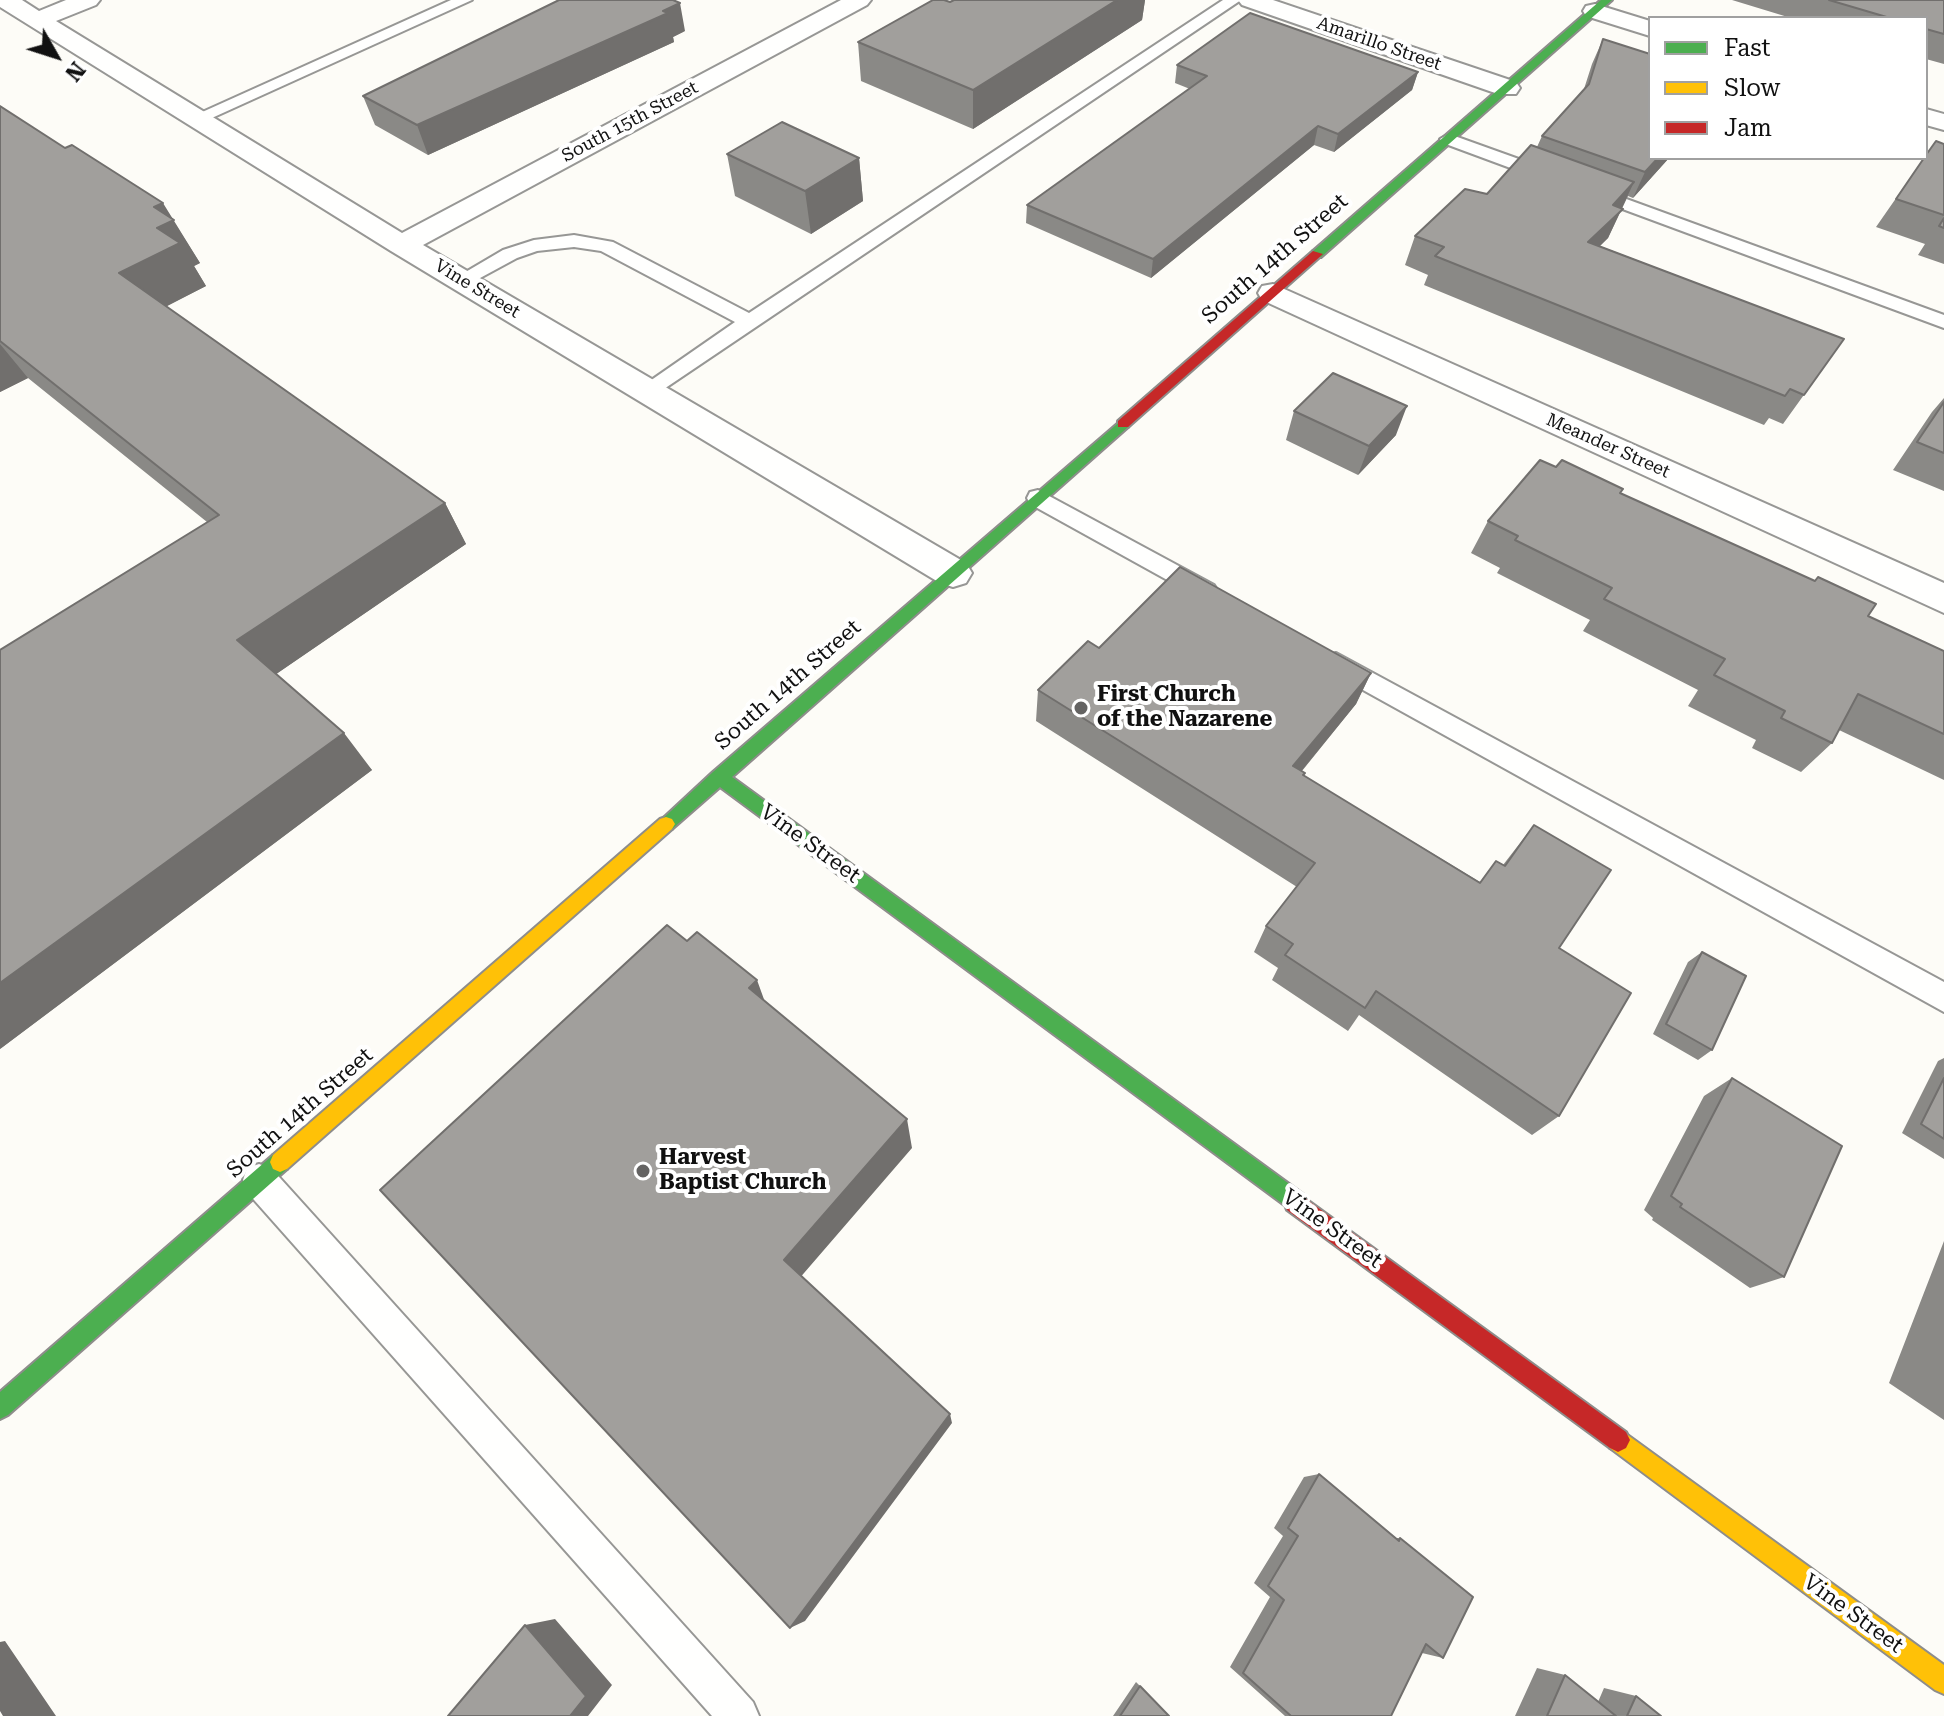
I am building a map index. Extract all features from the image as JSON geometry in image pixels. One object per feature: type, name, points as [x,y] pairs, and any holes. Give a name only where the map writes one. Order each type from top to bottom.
[{"type":"main road","name":"South 14th Street","points":[[0,1407],[1601,6]]},
{"type":"main road","name":"Vine Street","points":[[719,777],[1944,1681]]},
{"type":"street","name":"Vine Street","points":[[5,0],[401,245],[953,573]]},
{"type":"street","points":[[37,20],[88,0]]},
{"type":"street","name":"South 15th Street","points":[[401,245],[859,0]]},
{"type":"street","name":"Amarillo Street","points":[[1250,0],[1507,88]]},
{"type":"street","points":[[1601,6],[1648,28]]},
{"type":"street","name":"Meander Street","points":[[1273,293],[1944,599]]},
{"type":"lane","points":[[197,118],[464,0]]},
{"type":"lane","points":[[648,390],[1233,0]]},
{"type":"lane","points":[[1449,139],[1944,322]]},
{"type":"lane","points":[[462,280],[510,254],[534,246],[574,241],[606,246],[750,322]]},
{"type":"lane","points":[[1038,498],[1233,606]]},
{"type":"lane","points":[[1317,652],[1944,998]]},
{"type":"lane","points":[[259,1180],[739,1716]]},
{"type":"building","points":[[559,0],[673,0],[680,3],[663,11],[668,13],[417,125],[363,96]]},
{"type":"building","points":[[933,0],[1117,0],[973,90],[858,42]]},
{"type":"building","points":[[1829,0],[1944,0],[1944,34],[1928,30],[1928,16],[1883,16]]},
{"type":"building","points":[[1250,13],[1418,72],[1338,134],[1318,126],[1153,259],[1027,205],[1207,76],[1177,65]]},
{"type":"building","points":[[1603,39],[1648,53],[1648,160],[1656,160],[1645,172],[1542,136],[1589,84]]},
{"type":"building","points":[[0,106],[65,148],[72,145],[163,203],[154,207],[174,220],[157,228],[180,243],[119,273],[445,503],[237,640],[344,733],[0,983],[0,650],[219,515],[0,341]]},
{"type":"building","points":[[782,122],[859,158],[805,191],[727,154]]},
{"type":"building","points":[[1936,141],[1944,144],[1944,215],[1896,199],[1923,160],[1928,160],[1928,152]]},
{"type":"building","points":[[1531,145],[1634,182],[1613,205],[1623,209],[1588,242],[1844,339],[1804,395],[1790,389],[1785,396],[1435,256],[1444,247],[1415,236],[1465,189],[1487,194]]},
{"type":"building","points":[[1333,373],[1407,406],[1369,446],[1294,411]]},
{"type":"building","points":[[1944,402],[1944,453],[1917,442]]},
{"type":"building","points":[[1540,460],[1556,467],[1562,460],[1623,489],[1620,493],[1815,581],[1818,577],[1876,604],[1868,616],[1944,651],[1944,734],[1858,694],[1832,743],[1781,718],[1785,711],[1714,675],[1725,659],[1604,599],[1612,588],[1515,540],[1518,536],[1488,521]]},
{"type":"building","points":[[1180,567],[1371,673],[1293,766],[1305,773],[1303,775],[1480,883],[1496,861],[1505,866],[1534,825],[1611,870],[1559,948],[1631,993],[1559,1116],[1376,991],[1365,1008],[1285,955],[1293,944],[1266,926],[1315,863],[1038,690],[1088,641],[1099,648]]},
{"type":"building","points":[[667,925],[687,941],[697,932],[757,980],[749,988],[907,1119],[784,1260],[950,1414],[790,1628],[380,1190]]},
{"type":"building","points":[[1702,952],[1746,976],[1712,1050],[1666,1024]]},
{"type":"building","points":[[1732,1078],[1842,1146],[1784,1277],[1680,1207],[1682,1204],[1671,1196]]},
{"type":"building","points":[[1944,1078],[1944,1139],[1921,1124]]},
{"type":"building","points":[[1319,1474],[1399,1541],[1400,1538],[1473,1597],[1443,1658],[1426,1644],[1391,1716],[1291,1716],[1243,1673],[1284,1600],[1268,1586],[1298,1536],[1288,1528]]},
{"type":"building","points":[[525,1625],[586,1696],[570,1716],[448,1716]]},
{"type":"building","points":[[1565,1675],[1616,1716],[1547,1716]]},
{"type":"building","points":[[1140,1686],[1169,1716],[1120,1716]]},
{"type":"building","points":[[1636,1696],[1661,1716],[1627,1716]]},
{"type":"traffic: fast","points":[[1317,254],[1607,0]]},
{"type":"traffic: fast","points":[[666,824],[1123,424]]},
{"type":"traffic: fast","points":[[719,777],[1295,1202]]},
{"type":"traffic: fast","points":[[0,1407],[280,1162]]},
{"type":"traffic: slow","points":[[280,1162],[666,824]]},
{"type":"traffic: slow","points":[[1618,1440],[1944,1681]]},
{"type":"traffic: jam","points":[[1123,424],[1317,254]]},
{"type":"traffic: jam","points":[[1295,1202],[1618,1440]]},
{"type":"place","name":"First Church of the Nazarene","points":[[1081,708]]},
{"type":"place","name":"Harvest Baptist Church","points":[[643,1171]]}]
